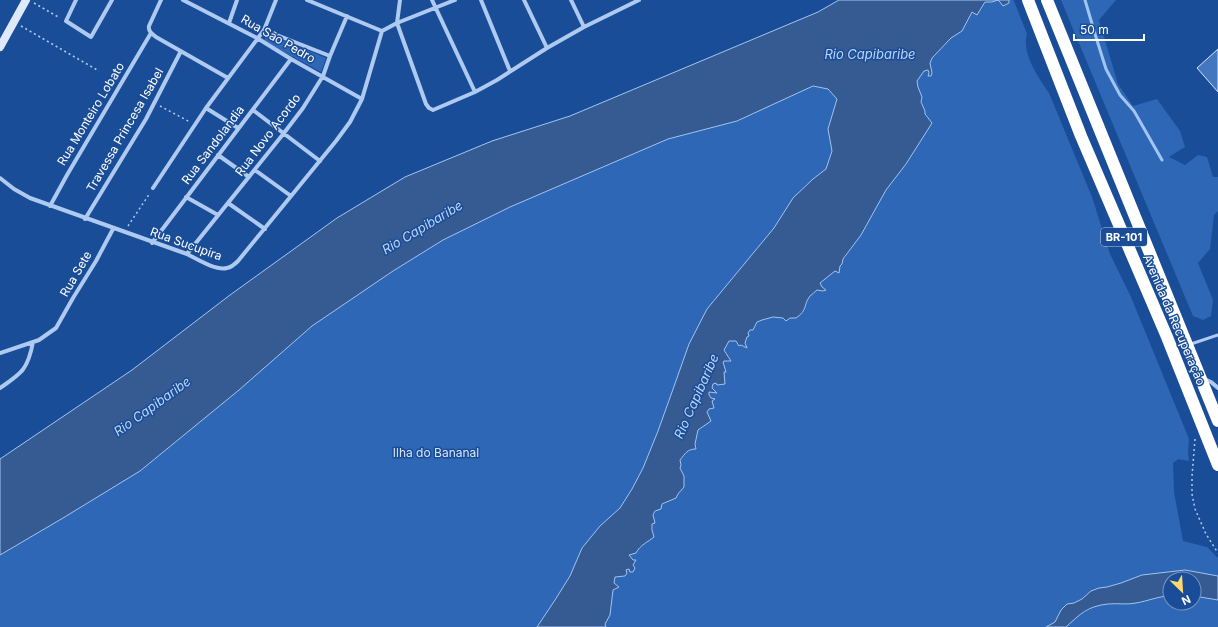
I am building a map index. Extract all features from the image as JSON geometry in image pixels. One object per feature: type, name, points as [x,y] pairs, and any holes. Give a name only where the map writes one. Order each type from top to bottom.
[{"type":"highway","name":"Avenida da Recuperação","points":[[1047,0],[1218,421]]},
{"type":"highway","name":"Avenida da Recuperação","points":[[1029,4],[1081,136],[1167,337],[1218,465]]},
{"type":"street","points":[[0,47],[2,39],[27,0]]},
{"type":"street","points":[[76,0],[66,21],[91,37],[112,0]]},
{"type":"street","points":[[161,0],[148,28],[151,33],[228,78]]},
{"type":"street","name":"Rua São Pedro","points":[[183,0],[257,38],[362,99]]},
{"type":"street","points":[[194,6],[196,0]]},
{"type":"street","points":[[229,23],[237,0]]},
{"type":"street","points":[[153,188],[206,108],[264,30],[276,0]]},
{"type":"street","points":[[307,0],[382,31],[397,23],[455,0]]},
{"type":"street","points":[[400,0],[397,23],[426,104],[433,110],[475,92],[584,27],[639,0]]},
{"type":"street","points":[[432,0],[475,92]]},
{"type":"street","points":[[481,0],[510,71]]},
{"type":"street","points":[[524,0],[547,48]]},
{"type":"street","points":[[571,0],[584,27]]},
{"type":"street","name":"Rua Novo Acordo","points":[[187,254],[284,134],[303,108],[323,76],[347,16]]},
{"type":"street","name":"Rua São Pedro","points":[[264,30],[330,56]]},
{"type":"street","name":"Rua Sucupira","points":[[0,178],[2,182],[30,198],[50,206],[187,254],[211,265],[228,268],[238,261],[350,122],[362,99],[382,31]]},
{"type":"street","name":"Rua Monteiro Lobato","points":[[50,206],[151,33]]},
{"type":"street","name":"Travessa Princesa Isabel","points":[[85,219],[146,119],[181,51]]},
{"type":"street","name":"Rua Sandolandia","points":[[152,243],[291,59]]},
{"type":"street","points":[[206,108],[238,128]]},
{"type":"street","points":[[253,110],[320,161]]},
{"type":"street","points":[[218,155],[249,177]]},
{"type":"street","points":[[255,170],[291,196]]},
{"type":"street","points":[[186,197],[218,216]]},
{"type":"street","points":[[228,203],[265,228]]},
{"type":"street","name":"Rua Sete","points":[[33,342],[44,337],[56,328],[96,261],[113,229]]},
{"type":"street","points":[[0,353],[33,342]]},
{"type":"street","points":[[0,388],[23,370],[29,361],[33,342]]},
{"type":"street","points":[[1200,377],[1211,382],[1218,388]]},
{"type":"lane","points":[[1187,346],[1218,335]]},
{"type":"path","points":[[27,0],[66,21]]},
{"type":"path","points":[[14,22],[100,71]]},
{"type":"path","points":[[154,103],[196,124]]},
{"type":"path","points":[[123,232],[153,188]]},
{"type":"path","points":[[1196,437],[1192,476],[1192,494],[1195,509],[1201,524],[1218,553]]},
{"type":"green space","points":[[998,0],[1000,2],[1008,3],[1009,0],[1014,1],[1027,34],[1026,49],[1032,65],[1049,93],[1092,197],[1110,254],[1131,297],[1189,439],[1189,461],[1178,459],[1173,463],[1174,492],[1183,541],[1207,547],[1218,558],[1218,576],[1202,573],[1202,571],[1184,570],[1162,571],[1162,573],[1142,575],[1121,583],[1091,591],[1082,599],[1074,603],[1067,604],[1061,610],[1055,622],[1046,627],[606,627],[604,624],[611,609],[613,590],[616,588],[614,583],[615,577],[625,576],[626,570],[629,569],[630,572],[636,560],[633,560],[629,555],[642,546],[646,541],[651,539],[653,534],[652,524],[655,522],[653,516],[663,505],[676,498],[684,487],[684,476],[680,468],[680,460],[687,450],[697,447],[695,444],[698,430],[707,423],[707,412],[712,400],[714,399],[711,398],[709,392],[716,393],[712,388],[713,384],[716,383],[717,385],[725,383],[723,362],[731,361],[724,349],[729,341],[746,345],[745,343],[748,333],[754,328],[757,322],[773,317],[796,318],[800,316],[804,311],[810,296],[817,290],[825,290],[820,283],[835,270],[839,272],[843,260],[861,235],[886,190],[906,164],[932,123],[925,114],[917,81],[924,71],[928,69],[929,73],[932,73],[930,63],[932,58],[951,38],[962,31],[972,12],[981,10],[985,2]]},
{"type":"green space","points":[[1061,0],[1116,0],[1099,20],[1118,84],[1133,106],[1157,99],[1180,131],[1185,147],[1169,157],[1185,165],[1198,155],[1207,157],[1213,177],[1218,177],[1218,211],[1214,215],[1210,249],[1198,263],[1213,300],[1211,316],[1203,320],[1193,316]]},
{"type":"green space","points":[[267,34],[326,58],[321,72],[264,41]]},
{"type":"green space","name":"Ilha do Bananal","points":[[813,86],[828,89],[837,99],[828,129],[832,151],[826,169],[793,198],[774,228],[707,309],[672,392],[643,468],[632,489],[620,508],[600,526],[582,548],[570,576],[537,627],[0,627],[0,555],[140,471],[239,390],[312,326],[393,271],[443,240],[510,207],[668,139],[737,121]]},
{"type":"green space","points":[[1162,597],[1162,611],[1202,611],[1202,597],[1218,600],[1218,627],[1066,627],[1075,617],[1096,606],[1122,604]]},
{"type":"water","name":"Rio Capibaribe","points":[[839,0],[998,0],[985,2],[977,15],[972,12],[962,31],[951,38],[932,58],[930,63],[932,73],[931,76],[928,76],[928,70],[924,71],[917,81],[925,114],[932,123],[906,164],[886,190],[861,235],[843,259],[839,273],[835,271],[820,283],[826,290],[817,290],[811,295],[804,310],[796,318],[790,318],[786,321],[783,318],[773,317],[757,322],[753,330],[750,330],[748,333],[749,336],[747,337],[745,343],[747,348],[741,345],[739,346],[736,341],[729,341],[724,350],[731,361],[723,362],[726,372],[724,372],[725,384],[713,384],[712,388],[717,393],[709,392],[711,398],[715,399],[712,401],[714,408],[709,409],[707,412],[711,421],[698,430],[695,444],[696,449],[688,451],[680,460],[680,468],[684,476],[684,487],[676,498],[662,504],[661,509],[655,511],[653,515],[655,523],[652,524],[654,537],[642,546],[636,553],[629,555],[633,560],[636,560],[633,565],[635,568],[633,572],[630,572],[629,569],[626,570],[627,573],[625,576],[615,577],[614,583],[619,587],[613,590],[610,615],[605,624],[606,627],[537,627],[570,576],[582,548],[600,526],[620,508],[632,489],[643,468],[658,431],[689,344],[707,309],[774,228],[793,198],[826,169],[832,151],[828,129],[837,99],[828,89],[813,86],[737,121],[668,139],[510,207],[443,240],[393,271],[312,326],[239,390],[140,471],[0,555],[0,459],[132,370],[230,295],[337,218],[405,177],[492,141],[570,116],[818,12]]},
{"type":"water","points":[[998,0],[1009,0],[1009,3],[1003,6]]},
{"type":"water","points":[[1162,573],[1162,597],[1133,604],[1101,605],[1085,611],[1066,627],[1046,627],[1055,622],[1061,610],[1067,604],[1074,603],[1082,599],[1091,591],[1121,583],[1142,575]]},
{"type":"water","points":[[1202,573],[1218,576],[1218,600],[1202,597]]},
{"type":"building","points":[[1218,49],[1218,92],[1197,68]]},
{"type":"waterway","points":[[1085,0],[1106,69],[1120,95],[1134,111],[1162,160]]}]
